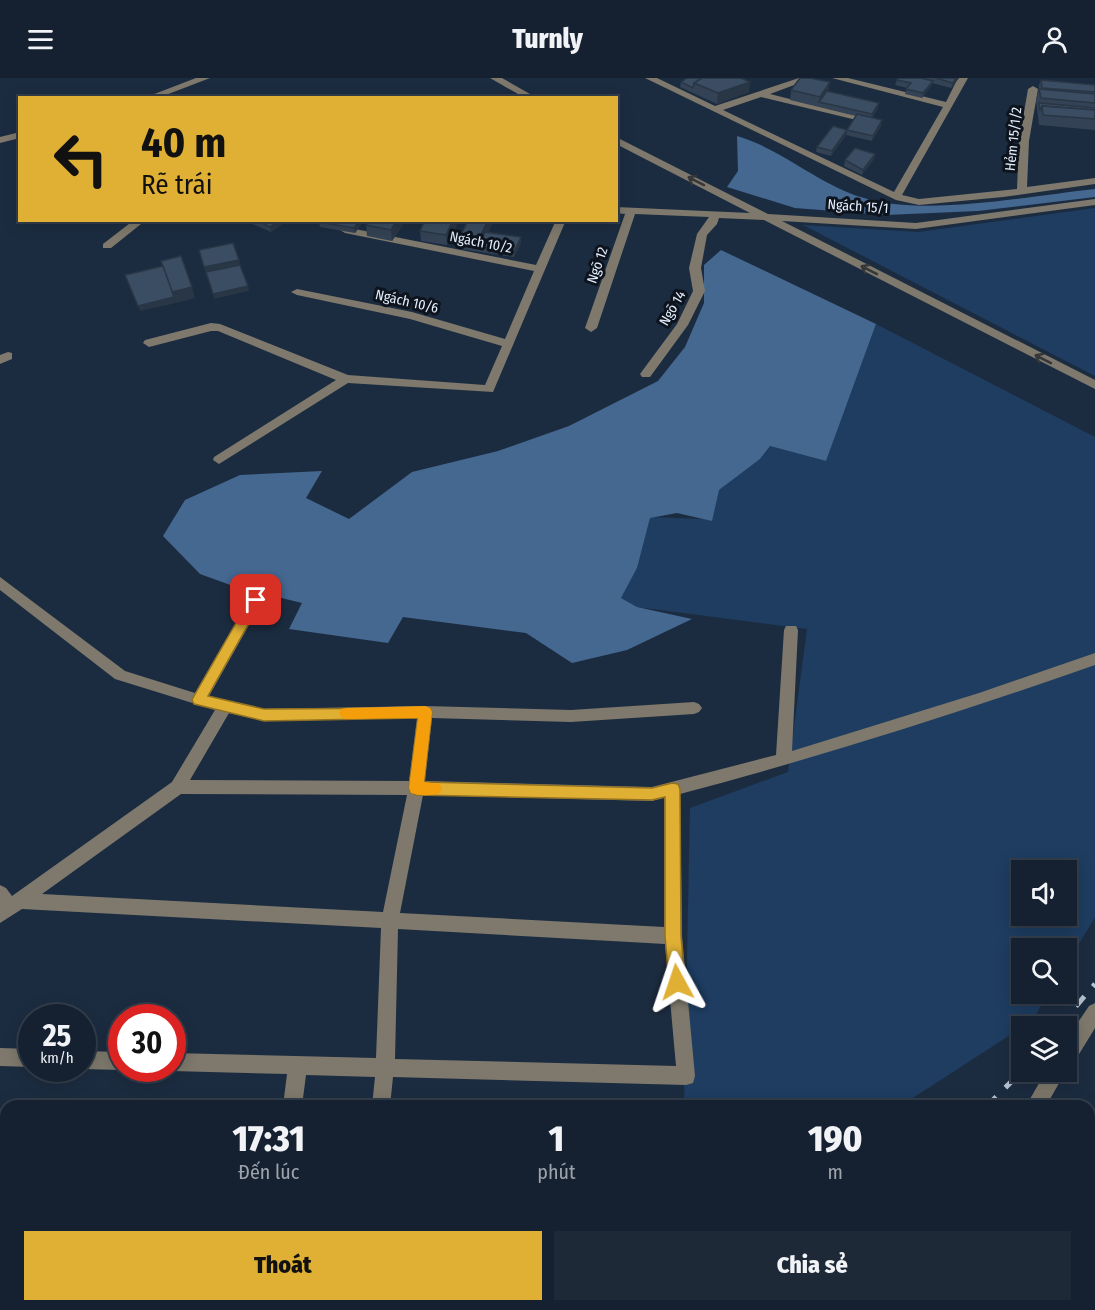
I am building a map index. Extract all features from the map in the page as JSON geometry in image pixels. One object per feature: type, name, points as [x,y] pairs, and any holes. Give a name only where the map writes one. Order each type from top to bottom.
[{"type":"street","points":[[154,96],[205,78]]},
{"type":"street","points":[[495,78],[529,96]]},
{"type":"street","name":"Ngách 15/1","points":[[650,78],[896,197],[919,202],[1095,181]]},
{"type":"street","points":[[716,109],[808,78]]},
{"type":"street","points":[[837,78],[949,106]]},
{"type":"street","points":[[896,197],[963,78]]},
{"type":"street","name":"Hẻm 15/1/2","points":[[1022,191],[1024,141],[1033,89]]},
{"type":"street","points":[[760,94],[866,121]]},
{"type":"street","points":[[0,140],[18,136]]},
{"type":"street","points":[[618,141],[1095,385]]},
{"type":"street","name":"Ngách 15/1","points":[[618,210],[714,216],[764,216],[916,226],[1095,202]]},
{"type":"street","name":"Ngõ 12","points":[[591,328],[632,211]]},
{"type":"street","name":"Ngõ 14","points":[[646,374],[682,325],[699,291],[695,268],[702,234],[713,222],[714,216]]},
{"type":"street","points":[[107,246],[138,222]]},
{"type":"street","points":[[149,343],[211,327],[220,328],[346,380],[489,389],[560,222]]},
{"type":"street","name":"Ngách 10/2","points":[[345,230],[541,269]]},
{"type":"street","name":"Ngách 10/6","points":[[297,292],[412,316],[509,344]]},
{"type":"street","points":[[219,460],[346,380]]},
{"type":"street","points":[[0,582],[120,675],[198,700],[264,715],[425,712],[571,716],[694,708]]},
{"type":"street","points":[[198,700],[256,600]]},
{"type":"street","points":[[784,760],[791,630]]},
{"type":"street","points":[[178,787],[416,788],[652,794],[784,760],[980,699],[1095,659]]},
{"type":"street","points":[[7,904],[178,787],[225,706]]},
{"type":"street","points":[[382,1100],[385,1068],[390,921],[416,788],[425,712]]},
{"type":"street","points":[[186,1062],[686,1076],[673,936],[672,789]]},
{"type":"street","points":[[7,904],[673,936]]},
{"type":"street","points":[[1077,1040],[1095,1012]]},
{"type":"street","points":[[0,1057],[18,1058]]},
{"type":"street","points":[[293,1100],[298,1066]]},
{"type":"street","points":[[1039,1100],[1050,1082]]},
{"type":"shaded area","points":[[737,136],[770,149],[831,185],[864,198],[889,203],[917,206],[978,203],[1095,189],[1095,197],[978,211],[886,215],[795,208],[727,187],[738,171]]},
{"type":"shaded area","points":[[1095,208],[1095,376],[803,225],[918,232]]},
{"type":"shaded area","points":[[721,250],[876,324],[826,461],[770,446],[760,459],[719,490],[712,521],[677,513],[650,518],[637,568],[621,598],[637,607],[692,619],[627,650],[572,663],[526,633],[403,617],[388,643],[289,629],[302,603],[236,587],[200,574],[163,536],[185,500],[240,475],[322,471],[306,498],[349,519],[412,472],[498,451],[569,426],[658,381],[685,347],[704,303],[704,265]]},
{"type":"shaded area","points":[[876,324],[1095,437],[1095,917],[1077,947],[1077,938],[1011,938],[1011,1004],[1042,1004],[1035,1016],[1011,1016],[1011,1035],[910,1100],[684,1100],[690,808],[788,772],[807,629],[637,607],[621,598],[637,568],[650,517],[704,519],[719,490],[760,459],[770,446],[826,461]]},
{"type":"building","points":[[687,78],[702,78],[694,83],[693,88],[681,82]]},
{"type":"building","points":[[702,78],[741,78],[750,82],[718,93],[694,83]]},
{"type":"building","points":[[800,78],[830,82],[820,97],[791,90]]},
{"type":"building","points":[[898,78],[921,78],[933,81],[923,93],[906,89],[911,83],[897,80]]},
{"type":"building","points":[[936,78],[956,78],[953,83]]},
{"type":"building","points":[[1041,80],[1095,85],[1095,92],[1042,88]]},
{"type":"building","points":[[1039,89],[1095,94],[1095,103],[1041,98]]},
{"type":"building","points":[[827,91],[879,103],[872,114],[819,102]]},
{"type":"building","points":[[1039,103],[1095,108],[1095,110],[1042,106],[1040,111]]},
{"type":"building","points":[[1042,106],[1095,110],[1095,119],[1043,115]]},
{"type":"building","points":[[857,114],[882,120],[873,136],[847,130]]},
{"type":"building","points":[[833,126],[847,130],[832,151],[817,147]]},
{"type":"building","points":[[855,148],[875,154],[863,170],[845,160]]},
{"type":"building","points":[[260,222],[276,222],[270,227]]},
{"type":"building","points":[[319,222],[358,222],[354,228]]},
{"type":"building","points":[[368,222],[396,222],[391,230],[366,225]]},
{"type":"building","points":[[424,222],[452,222],[446,235],[420,231]]},
{"type":"building","points":[[467,222],[487,222],[478,241],[459,239]]},
{"type":"building","points":[[485,232],[521,237],[514,252],[478,247]]},
{"type":"building","points":[[233,243],[239,260],[204,267],[199,250]]},
{"type":"building","points":[[181,256],[192,287],[172,292],[161,261]]},
{"type":"building","points":[[240,265],[248,286],[213,294],[206,272]]},
{"type":"building","points":[[163,266],[174,297],[138,306],[125,275]]},
{"type":"railway","points":[[1068,1016],[1095,984]]},
{"type":"railway","points":[[993,1100],[1011,1082]]},
{"type":"slow traffic","points":[[346,713],[425,712],[416,788],[435,789]]},
{"type":"route","points":[[256,600],[198,700],[264,715],[425,712],[416,788],[652,794],[672,789],[673,936],[677,982]]}]
